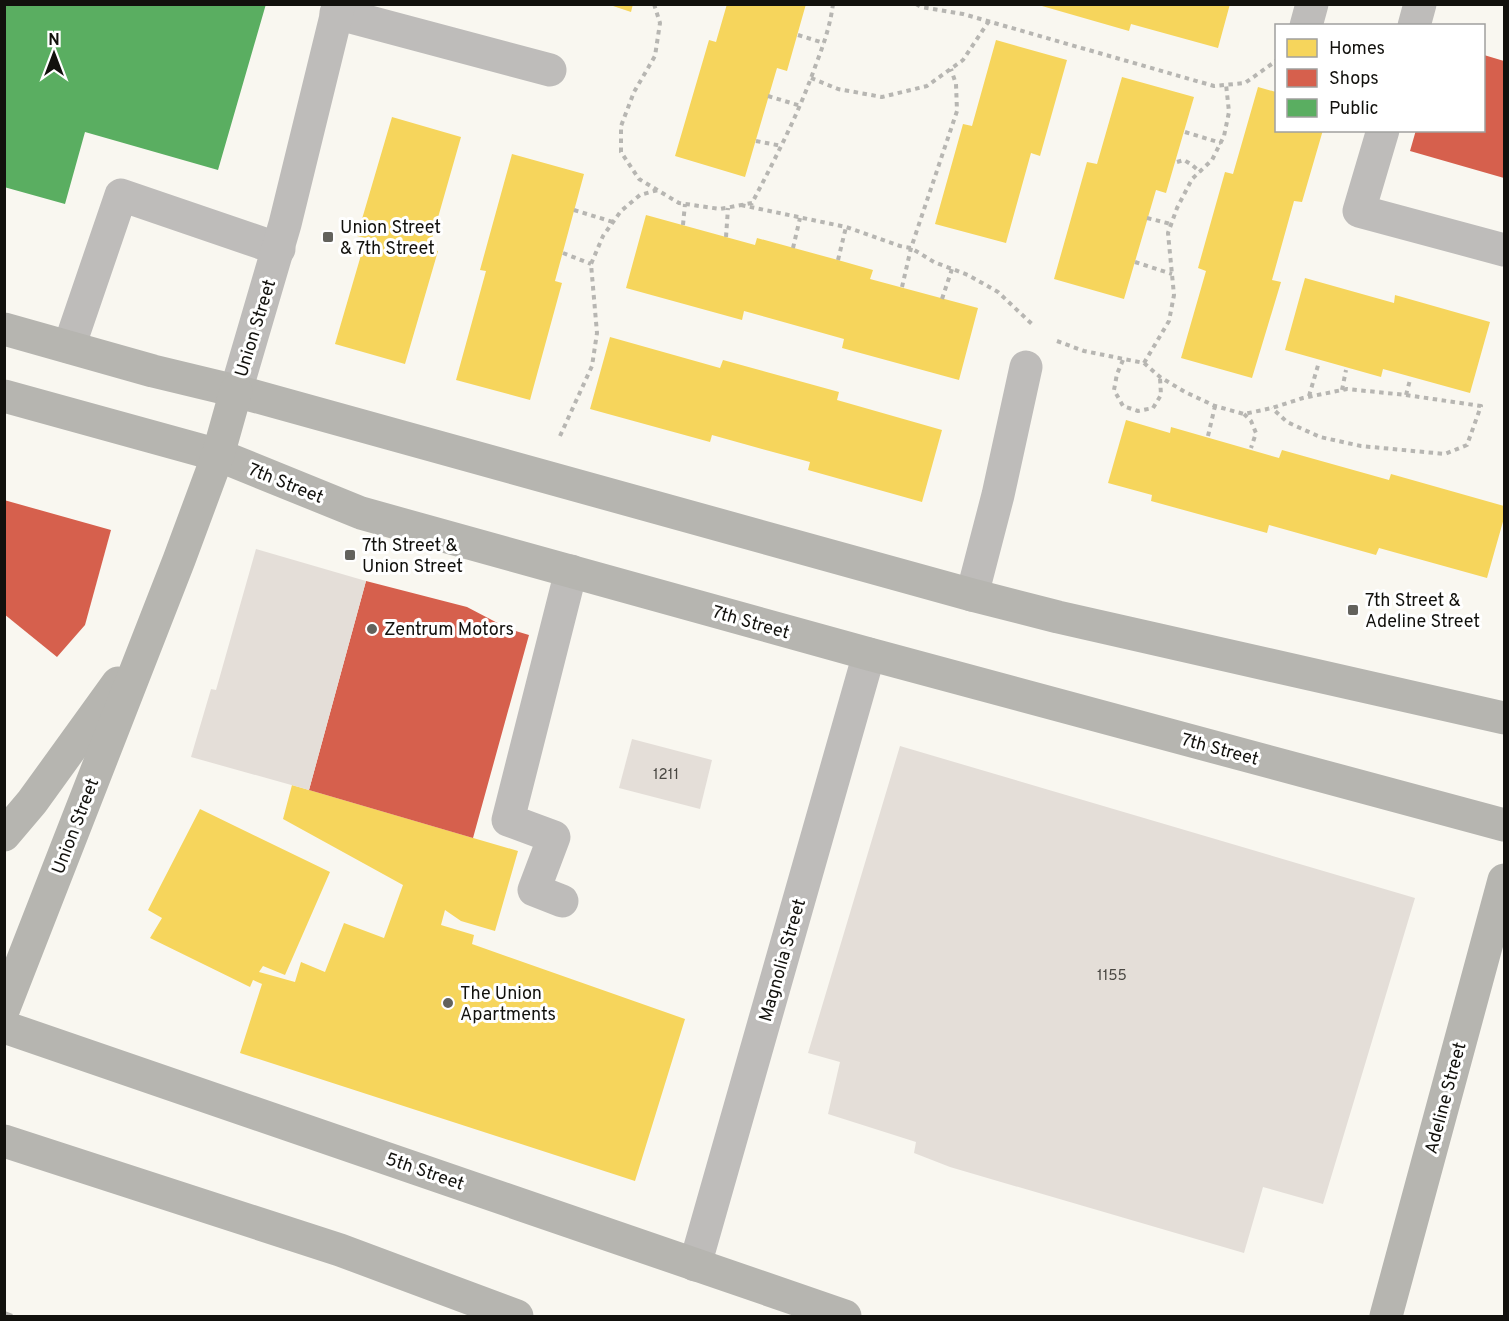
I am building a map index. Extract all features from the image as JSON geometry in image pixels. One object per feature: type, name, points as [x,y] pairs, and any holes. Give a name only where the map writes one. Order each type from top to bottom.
[{"type":"main road","points":[[4,329],[972,595],[1058,617],[1504,718]]},
{"type":"main road","name":"Union Street","points":[[4,1008],[218,455],[236,391]]},
{"type":"main road","name":"7th Street","points":[[4,396],[218,455],[362,513],[868,654],[1504,825]]},
{"type":"main road","name":"Union Street","points":[[4,835],[32,802],[145,645]]},
{"type":"main road","name":"Adeline Street","points":[[1386,1317],[1504,880]]},
{"type":"main road","name":"5th Street","points":[[4,1027],[845,1317]]},
{"type":"main road","points":[[4,1141],[340,1250],[517,1317]]},
{"type":"street","points":[[1307,24],[1312,4]]},
{"type":"street","points":[[1415,24],[1420,4]]},
{"type":"street","points":[[338,9],[550,70]]},
{"type":"street","name":"Union Street","points":[[236,391],[279,249],[338,9]]},
{"type":"street","points":[[1382,132],[1359,211],[1504,250]]},
{"type":"street","points":[[69,347],[121,195],[279,249]]},
{"type":"street","points":[[972,595],[998,495],[1026,367]]},
{"type":"street","points":[[562,901],[534,890],[554,837],[508,820],[571,571]]},
{"type":"street","name":"Magnolia Street","points":[[696,1265],[868,654]]},
{"type":"path","points":[[654,4],[660,23],[655,56],[634,92],[621,126],[621,152],[639,179],[679,203],[720,209],[752,203],[801,106],[831,24],[833,4]]},
{"type":"path","points":[[916,4],[989,21],[1214,86],[1245,83],[1275,62]]},
{"type":"path","points":[[812,78],[838,89],[882,97],[927,86],[963,60],[989,21]]},
{"type":"path","points":[[798,35],[824,44]]},
{"type":"path","points":[[902,287],[910,248],[957,111],[956,84],[951,69]]},
{"type":"path","points":[[1144,363],[1169,321],[1174,295],[1168,234],[1192,179],[1212,160],[1224,136],[1229,112],[1226,84]]},
{"type":"path","points":[[768,96],[801,106]]},
{"type":"path","points":[[1185,132],[1221,143]]},
{"type":"path","points":[[756,141],[782,146]]},
{"type":"path","points":[[1177,162],[1184,160],[1200,172]]},
{"type":"path","points":[[560,436],[592,366],[597,333],[591,264],[603,236],[621,211],[640,195],[658,190]]},
{"type":"path","points":[[683,225],[685,204]]},
{"type":"path","points":[[741,206],[846,227],[910,248],[998,292],[1038,330]]},
{"type":"path","points":[[726,237],[728,208]]},
{"type":"path","points":[[574,210],[613,222]]},
{"type":"path","points":[[793,248],[800,218]]},
{"type":"path","points":[[1147,218],[1171,224]]},
{"type":"path","points":[[838,260],[846,227]]},
{"type":"path","points":[[563,253],[591,264]]},
{"type":"path","points":[[1135,262],[1173,274]]},
{"type":"path","points":[[942,299],[952,269]]},
{"type":"path","points":[[1047,337],[1084,351],[1144,363],[1160,377],[1185,393],[1215,406],[1244,414],[1342,390],[1406,395],[1481,406],[1467,445],[1445,454],[1360,446],[1320,437],[1287,422],[1272,408]]},
{"type":"path","points":[[1123,360],[1114,390],[1123,406],[1138,411],[1153,408],[1161,395],[1160,377]]},
{"type":"path","points":[[1310,396],[1319,362]]},
{"type":"path","points":[[1342,390],[1346,370]]},
{"type":"path","points":[[1406,395],[1410,380]]},
{"type":"path","points":[[1208,436],[1215,406]]},
{"type":"path","points":[[1244,414],[1251,421],[1256,433],[1251,448]]},
{"type":"building: Homes","points":[[607,4],[633,4],[631,12]]},
{"type":"building: Homes","points":[[727,4],[806,4],[787,71],[777,68],[745,177],[675,156],[709,40],[716,42]]},
{"type":"building: Homes","points":[[1035,4],[1230,4],[1218,48],[1131,24],[1129,31]]},
{"type":"building: Homes","points":[[996,40],[1067,60],[1040,156],[1031,153],[1006,243],[935,224],[963,124],[972,126]]},
{"type":"building: Homes","points":[[1122,77],[1194,97],[1166,193],[1156,190],[1124,299],[1054,279],[1087,162],[1097,164]]},
{"type":"building: Homes","points":[[1258,87],[1275,92],[1275,132],[1322,132],[1302,202],[1294,201],[1272,280],[1281,282],[1252,378],[1181,358],[1206,271],[1198,268],[1225,172],[1233,174]]},
{"type":"building: Homes","points":[[392,117],[461,137],[429,249],[438,251],[405,364],[335,344],[366,238],[357,236]]},
{"type":"building: Homes","points":[[512,154],[584,174],[555,281],[562,283],[530,400],[456,380],[486,271],[480,270]]},
{"type":"building: Homes","points":[[646,215],[755,245],[757,238],[838,260],[873,270],[870,279],[978,308],[959,380],[842,348],[844,339],[744,311],[742,320],[626,288]]},
{"type":"building: Homes","points":[[1305,278],[1394,303],[1395,295],[1490,322],[1470,393],[1383,369],[1381,377],[1285,350]]},
{"type":"building: Homes","points":[[610,337],[720,368],[723,360],[839,392],[837,400],[942,430],[922,502],[808,470],[810,462],[712,435],[710,442],[590,409]]},
{"type":"building: Homes","points":[[1126,420],[1170,433],[1171,427],[1279,458],[1282,450],[1389,480],[1391,474],[1504,506],[1504,518],[1487,578],[1379,548],[1376,555],[1269,525],[1267,533],[1151,501],[1152,495],[1108,483]]},
{"type":"building: Homes","name":"The Union Apartments","points":[[292,785],[518,851],[495,931],[461,921],[445,910],[441,925],[474,935],[472,944],[685,1019],[635,1181],[240,1053],[262,984],[253,980],[250,987],[150,938],[162,918],[148,910],[200,809],[330,872],[285,975],[263,966],[259,972],[295,982],[301,962],[325,972],[344,923],[384,938],[403,885],[283,819]]},
{"type":"building: Shops","points":[[1485,55],[1504,61],[1504,178],[1410,151],[1415,132],[1485,132]]},
{"type":"building: Shops","points":[[4,500],[111,530],[85,625],[57,657],[4,614]]},
{"type":"building: Shops","points":[[366,581],[467,607],[509,629],[529,635],[473,838],[309,790]]},
{"type":"building: Public","points":[[4,4],[266,4],[218,170],[85,132],[65,204],[4,187]]},
{"type":"building: Other","points":[[256,549],[366,581],[309,790],[191,757],[211,689],[216,690]]},
{"type":"building: Other","points":[[632,739],[712,760],[700,809],[619,788]]},
{"type":"building: Other","points":[[900,746],[1415,898],[1323,1204],[1263,1187],[1244,1253],[950,1167],[914,1153],[916,1142],[828,1114],[840,1062],[808,1053]]},
{"type":"railway","points":[[4,1313],[12,1316]]},
{"type":"place","name":"Union Street & 7th Street","points":[[328,237]]},
{"type":"place","name":"7th Street & Union Street","points":[[350,555]]},
{"type":"place","name":"7th Street & Adeline Street","points":[[1353,610]]},
{"type":"place","name":"Zentrum Motors","points":[[372,629]]},
{"type":"place","name":"The Union Apartments","points":[[448,1003]]}]
